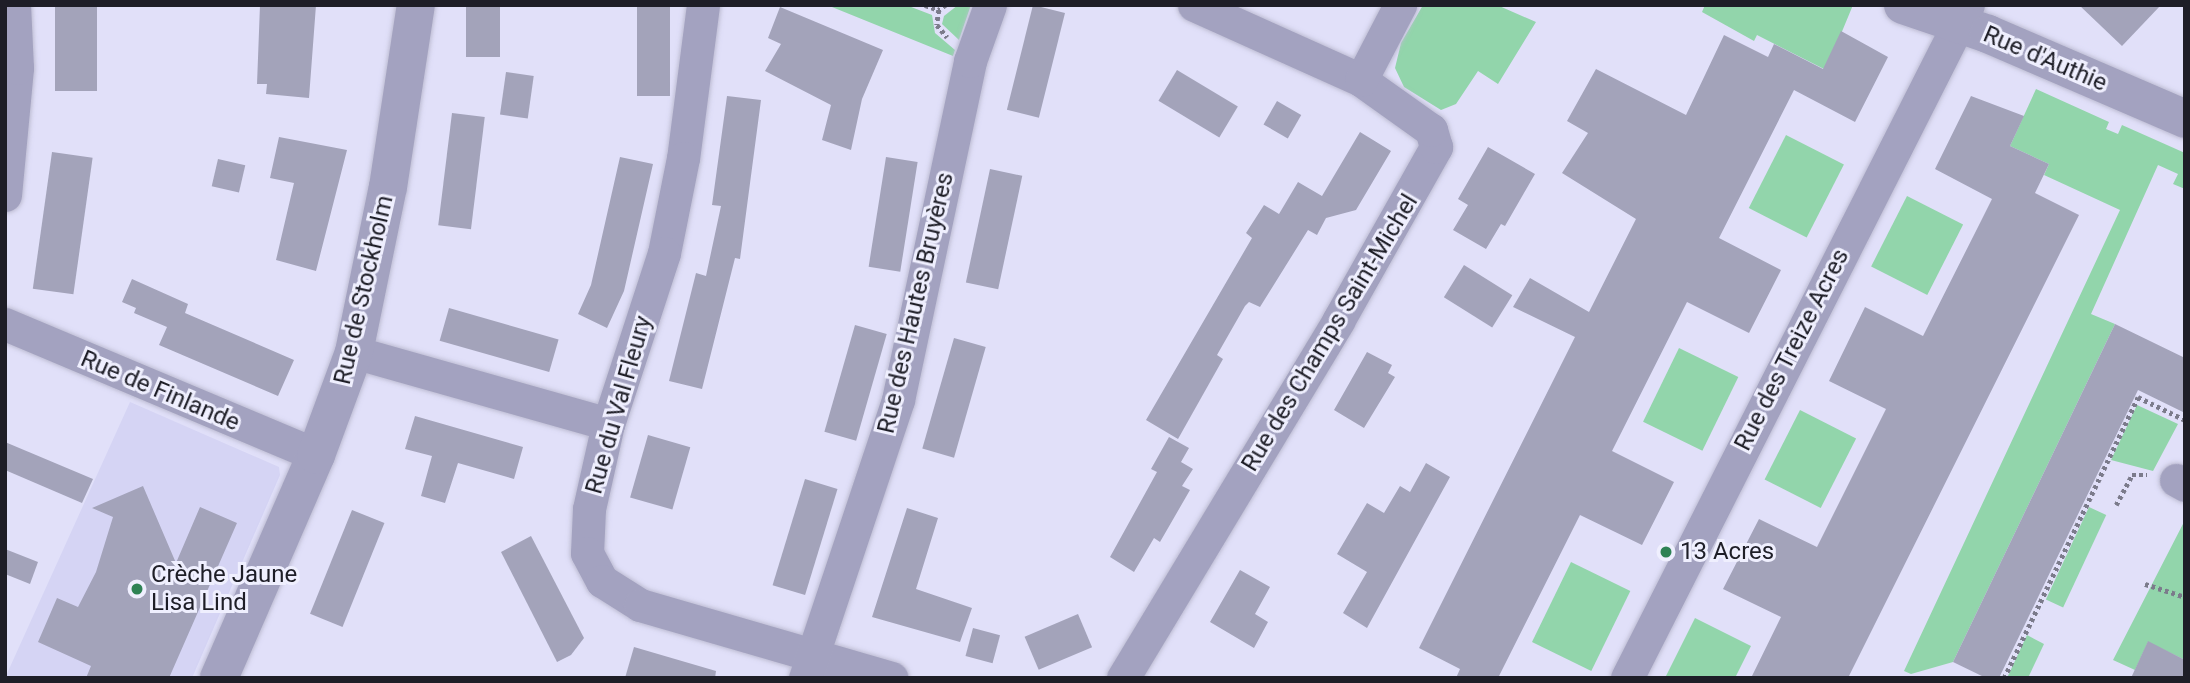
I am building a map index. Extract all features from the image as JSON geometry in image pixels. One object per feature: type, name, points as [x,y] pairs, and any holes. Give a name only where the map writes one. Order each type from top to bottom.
[{"type":"street","points":[[5,195],[17,68],[14,5]]},
{"type":"street","name":"Rue de Stockholm","points":[[219,678],[316,455],[354,352],[388,187],[415,5]]},
{"type":"street","name":"Rue du Val Fleury","points":[[703,5],[684,158],[664,253],[608,425],[586,536],[587,553],[602,581],[640,606],[809,666]]},
{"type":"street","name":"Rue des Hautes Bruyères","points":[[809,666],[898,400],[970,61],[990,5]]},
{"type":"street","name":"Rue des Champs Saint-Michel","points":[[1123,678],[1338,321],[1436,147],[1430,130],[1361,80],[1194,5]]},
{"type":"street","points":[[1361,80],[1400,5]]},
{"type":"street","name":"Rue d'Authie","points":[[1903,5],[1963,15],[2185,119]]},
{"type":"street","name":"Rue des Treize Acres","points":[[1628,678],[1963,15]]},
{"type":"street","name":"Rue de Finlande","points":[[5,324],[316,455]]},
{"type":"street","points":[[354,352],[608,425]]},
{"type":"street","points":[[809,666],[891,678]]},
{"type":"path","points":[[925,5],[939,10],[946,5]]},
{"type":"path","points":[[2004,678],[2138,397],[2185,420]]},
{"type":"path","points":[[2116,505],[2132,475],[2171,480]]},
{"type":"path","points":[[2145,584],[2185,597]]},
{"type":"shaded area","name":"Crèche Jaune Lisa Lind","points":[[130,402],[279,467],[280,475],[192,678],[5,678]]},
{"type":"green space","points":[[827,5],[906,5],[932,15],[935,33],[955,50],[953,56]]},
{"type":"green space","points":[[958,5],[971,5],[959,40],[942,24],[944,16]]},
{"type":"green space","points":[[1423,5],[1497,5],[1536,22],[1498,84],[1478,71],[1456,104],[1441,110],[1404,87],[1395,68],[1401,43]]},
{"type":"green space","points":[[1705,5],[1853,5],[1826,70],[1757,35],[1754,41],[1702,12]]},
{"type":"green space","points":[[2036,89],[2109,122],[2106,129],[2118,134],[2122,125],[2185,153],[2185,189],[2173,184],[2178,174],[2158,165],[2091,314],[2115,324],[1953,662],[1911,674],[1904,671],[2120,210],[2044,175],[2049,164],[2010,146]]},
{"type":"green space","points":[[1786,135],[1844,165],[1807,238],[1749,208]]},
{"type":"green space","points":[[1907,196],[1963,225],[1927,295],[1871,266]]},
{"type":"green space","points":[[1679,348],[1738,377],[1702,451],[1643,422]]},
{"type":"green space","points":[[2137,405],[2178,424],[2153,471],[2111,460]]},
{"type":"green space","points":[[1800,410],[1856,439],[1821,508],[1765,479]]},
{"type":"green space","points":[[2089,507],[2106,515],[2063,607],[2046,599]]},
{"type":"green space","points":[[2185,520],[2185,660],[2148,642],[2135,670],[2113,660]]},
{"type":"green space","points":[[1571,562],[1630,591],[1591,671],[1532,642]]},
{"type":"green space","points":[[1695,618],[1751,646],[1735,678],[1665,678]]},
{"type":"green space","points":[[2027,635],[2044,644],[2028,678],[2007,678]]},
{"type":"building","points":[[55,5],[97,5],[97,91],[55,91]]},
{"type":"building","points":[[260,5],[316,5],[309,98],[266,94],[267,84],[257,84]]},
{"type":"building","points":[[466,5],[500,5],[500,57],[466,57]]},
{"type":"building","points":[[637,5],[670,5],[670,96],[637,96]]},
{"type":"building","points":[[1033,5],[1065,13],[1039,118],[1007,110]]},
{"type":"building","points":[[2079,5],[2161,5],[2122,46]]},
{"type":"building","points":[[780,7],[883,50],[862,99],[851,150],[822,140],[831,105],[765,71],[781,44],[768,38]]},
{"type":"building","points":[[1841,31],[1888,57],[1855,122],[1794,90],[1719,238],[1781,270],[1749,333],[1687,302],[1612,451],[1674,482],[1642,545],[1580,515],[1498,678],[1456,678],[1460,669],[1419,648],[1575,337],[1513,307],[1530,278],[1589,312],[1636,219],[1562,173],[1588,133],[1567,121],[1596,69],[1686,115],[1724,35],[1768,57],[1774,44],[1823,69]]},
{"type":"building","points":[[1177,70],[1238,107],[1219,137],[1158,101]]},
{"type":"building","points":[[506,72],[534,76],[528,118],[500,115]]},
{"type":"building","points":[[727,96],[761,100],[740,259],[735,258],[702,389],[669,381],[696,273],[706,276],[721,206],[712,205]]},
{"type":"building","points":[[1971,96],[2024,116],[2010,146],[2049,164],[2035,193],[2079,215],[1848,678],[1751,678],[1781,617],[1723,589],[1759,519],[1817,547],[1886,409],[1829,381],[1865,307],[1923,336],[1980,223],[1992,199],[1935,169]]},
{"type":"building","points":[[1277,101],[1301,115],[1288,138],[1264,124]]},
{"type":"building","points":[[452,113],[485,117],[471,229],[438,225]]},
{"type":"building","points":[[1360,132],[1391,151],[1356,210],[1326,218],[1317,235],[1308,230],[1260,307],[1249,302],[1245,306],[1217,355],[1223,359],[1178,439],[1146,420],[1252,238],[1246,233],[1264,205],[1279,214],[1298,182],[1322,196]]},
{"type":"building","points":[[279,137],[347,150],[316,271],[276,260],[294,183],[270,178]]},
{"type":"building","points":[[1488,147],[1535,174],[1505,226],[1501,224],[1486,249],[1453,230],[1468,205],[1458,199]]},
{"type":"building","points":[[52,152],[93,158],[73,294],[33,289]]},
{"type":"building","points":[[620,157],[653,164],[624,291],[607,328],[578,314],[591,285]]},
{"type":"building","points":[[886,157],[918,162],[900,272],[869,267]]},
{"type":"building","points":[[218,159],[245,165],[239,193],[212,186]]},
{"type":"building","points":[[990,169],[1022,176],[998,289],[966,282]]},
{"type":"building","points":[[1464,265],[1512,295],[1492,327],[1444,297]]},
{"type":"building","points":[[132,279],[188,304],[185,313],[294,360],[278,396],[159,345],[167,327],[134,313],[136,308],[122,302]]},
{"type":"building","points":[[449,308],[559,339],[549,372],[440,341]]},
{"type":"building","points":[[2115,324],[2185,358],[2185,413],[2138,390],[1999,678],[1986,678],[1953,662]]},
{"type":"building","points":[[855,325],[887,334],[856,441],[824,432]]},
{"type":"building","points":[[954,338],[986,347],[954,458],[922,449]]},
{"type":"building","points":[[1367,352],[1392,365],[1388,373],[1395,377],[1364,428],[1334,410]]},
{"type":"building","points":[[415,416],[523,447],[514,479],[458,463],[445,503],[421,496],[432,456],[405,449]]},
{"type":"building","points":[[648,435],[690,447],[672,510],[630,497]]},
{"type":"building","points":[[1169,437],[1189,448],[1181,462],[1193,469],[1182,486],[1190,490],[1160,542],[1154,538],[1134,572],[1110,557],[1157,472],[1151,469]]},
{"type":"building","points":[[5,442],[93,479],[82,503],[5,470]]},
{"type":"building","points":[[1426,463],[1450,477],[1367,628],[1343,613],[1367,572],[1337,554],[1367,503],[1384,513],[1400,486],[1410,492]]},
{"type":"building","points":[[805,479],[838,489],[805,595],[773,585]]},
{"type":"building","points":[[143,486],[176,563],[200,507],[237,523],[169,678],[86,678],[91,666],[38,642],[57,598],[78,607],[96,572],[113,517],[92,508]]},
{"type":"building","points":[[907,508],[938,518],[916,589],[972,608],[960,642],[872,617]]},
{"type":"building","points":[[352,510],[384,523],[342,627],[310,614]]},
{"type":"building","points":[[531,536],[584,638],[571,655],[557,662],[501,552]]},
{"type":"building","points":[[5,549],[38,562],[30,584],[5,574]]},
{"type":"building","points":[[1240,570],[1270,587],[1255,614],[1268,622],[1254,648],[1210,622]]},
{"type":"building","points":[[1078,614],[1092,647],[1039,670],[1025,637]]},
{"type":"building","points":[[973,628],[1000,635],[993,663],[965,656]]},
{"type":"building","points":[[2148,641],[2185,660],[2185,678],[2131,678]]},
{"type":"building","points":[[634,647],[716,671],[715,678],[625,678]]},
{"type":"place","name":"13 Acres","points":[[1666,552]]},
{"type":"place","name":"Crèche Jaune Lisa Lind","points":[[137,589]]}]
